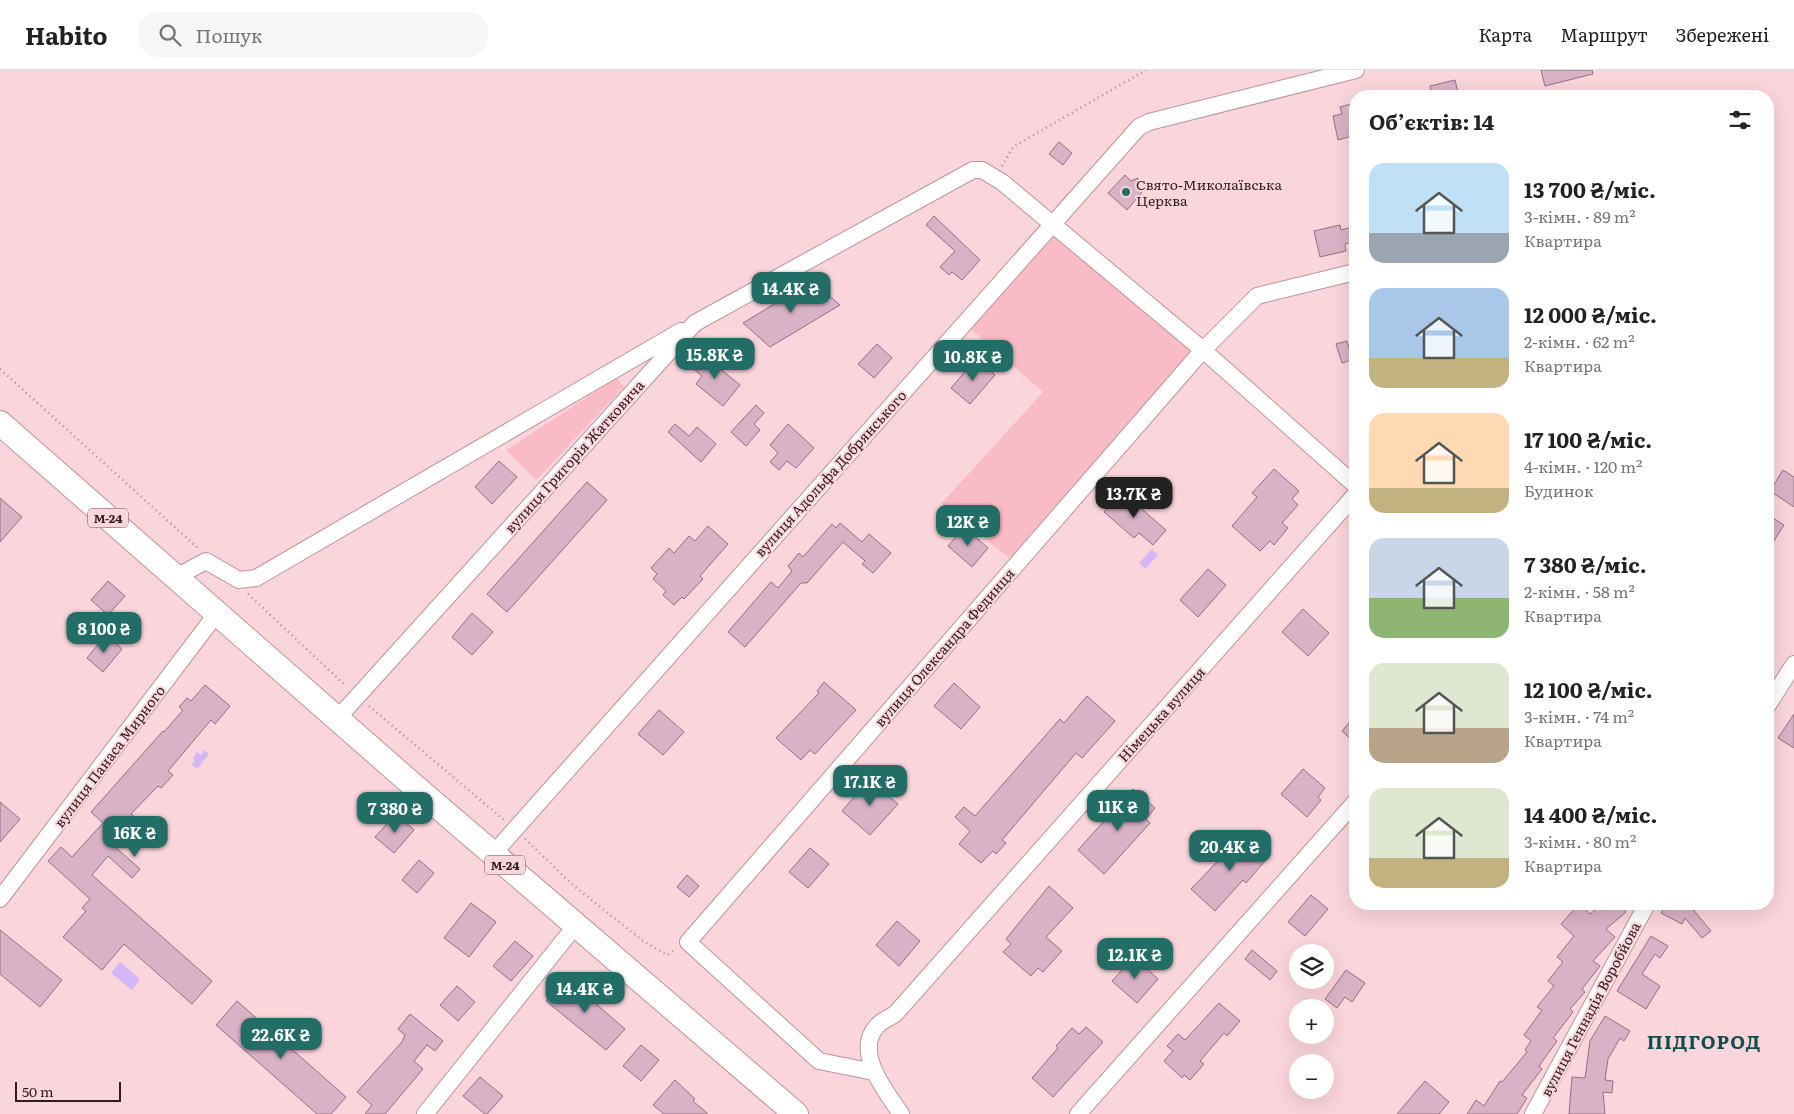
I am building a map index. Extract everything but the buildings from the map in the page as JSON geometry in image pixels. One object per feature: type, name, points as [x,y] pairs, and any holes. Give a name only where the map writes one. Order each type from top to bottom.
[{"type":"highway","name":"М-24","points":[[0,423],[337,719],[796,1114]]},
{"type":"street","name":"вулиця Адольфа Добрянського","points":[[493,854],[1052,223],[1140,127],[1149,122],[1356,70]]},
{"type":"street","name":"вулиця Григорія Жатковича","points":[[337,719],[695,323],[973,170],[982,170],[1002,182],[1052,223],[1203,350],[1349,480]]},
{"type":"street","name":"вулиця Олександра Фединця","points":[[688,942],[1203,350],[1257,296],[1349,273]]},
{"type":"street","points":[[176,578],[206,561],[240,580],[256,578],[695,323]]},
{"type":"street","name":"Німецька вулиця","points":[[874,1072],[870,1059],[870,1041],[876,1026],[896,1013],[1349,502]]},
{"type":"street","name":"вулиця Панаса Мирного","points":[[0,899],[217,613]]},
{"type":"street","points":[[1774,696],[1794,664]]},
{"type":"street","points":[[1078,1114],[1349,809]]},
{"type":"street","name":"вулиця Геннадія Воробйова","points":[[1533,1114],[1644,910]]},
{"type":"street","points":[[425,1114],[576,925]]},
{"type":"street","points":[[688,942],[819,1061],[874,1072],[901,1114]]},
{"type":"path","points":[[1002,182],[1000,172],[1003,161],[1013,147],[1146,70]]},
{"type":"path","points":[[0,369],[204,554],[206,561]]},
{"type":"path","points":[[515,829],[574,886],[658,952],[667,955],[688,942]]},
{"type":"shaded area","points":[[1052,223],[1203,350],[1017,564],[941,504],[1043,392],[964,323]]},
{"type":"shaded area","points":[[617,378],[624,387],[536,480],[506,450]]},
{"type":"shaded area","points":[[1152,549],[1158,555],[1145,569],[1139,563]]},
{"type":"shaded area","points":[[204,750],[209,754],[197,769],[192,765],[195,760],[193,758],[197,752],[201,755]]},
{"type":"shaded area","points":[[120,962],[140,979],[132,990],[111,973]]},
{"type":"place","name":"Свято-Миколаївська Церква","points":[[1126,192]]},
{"type":"district","name":"ПІДГОРОД","points":[[1704,1041]]}]
